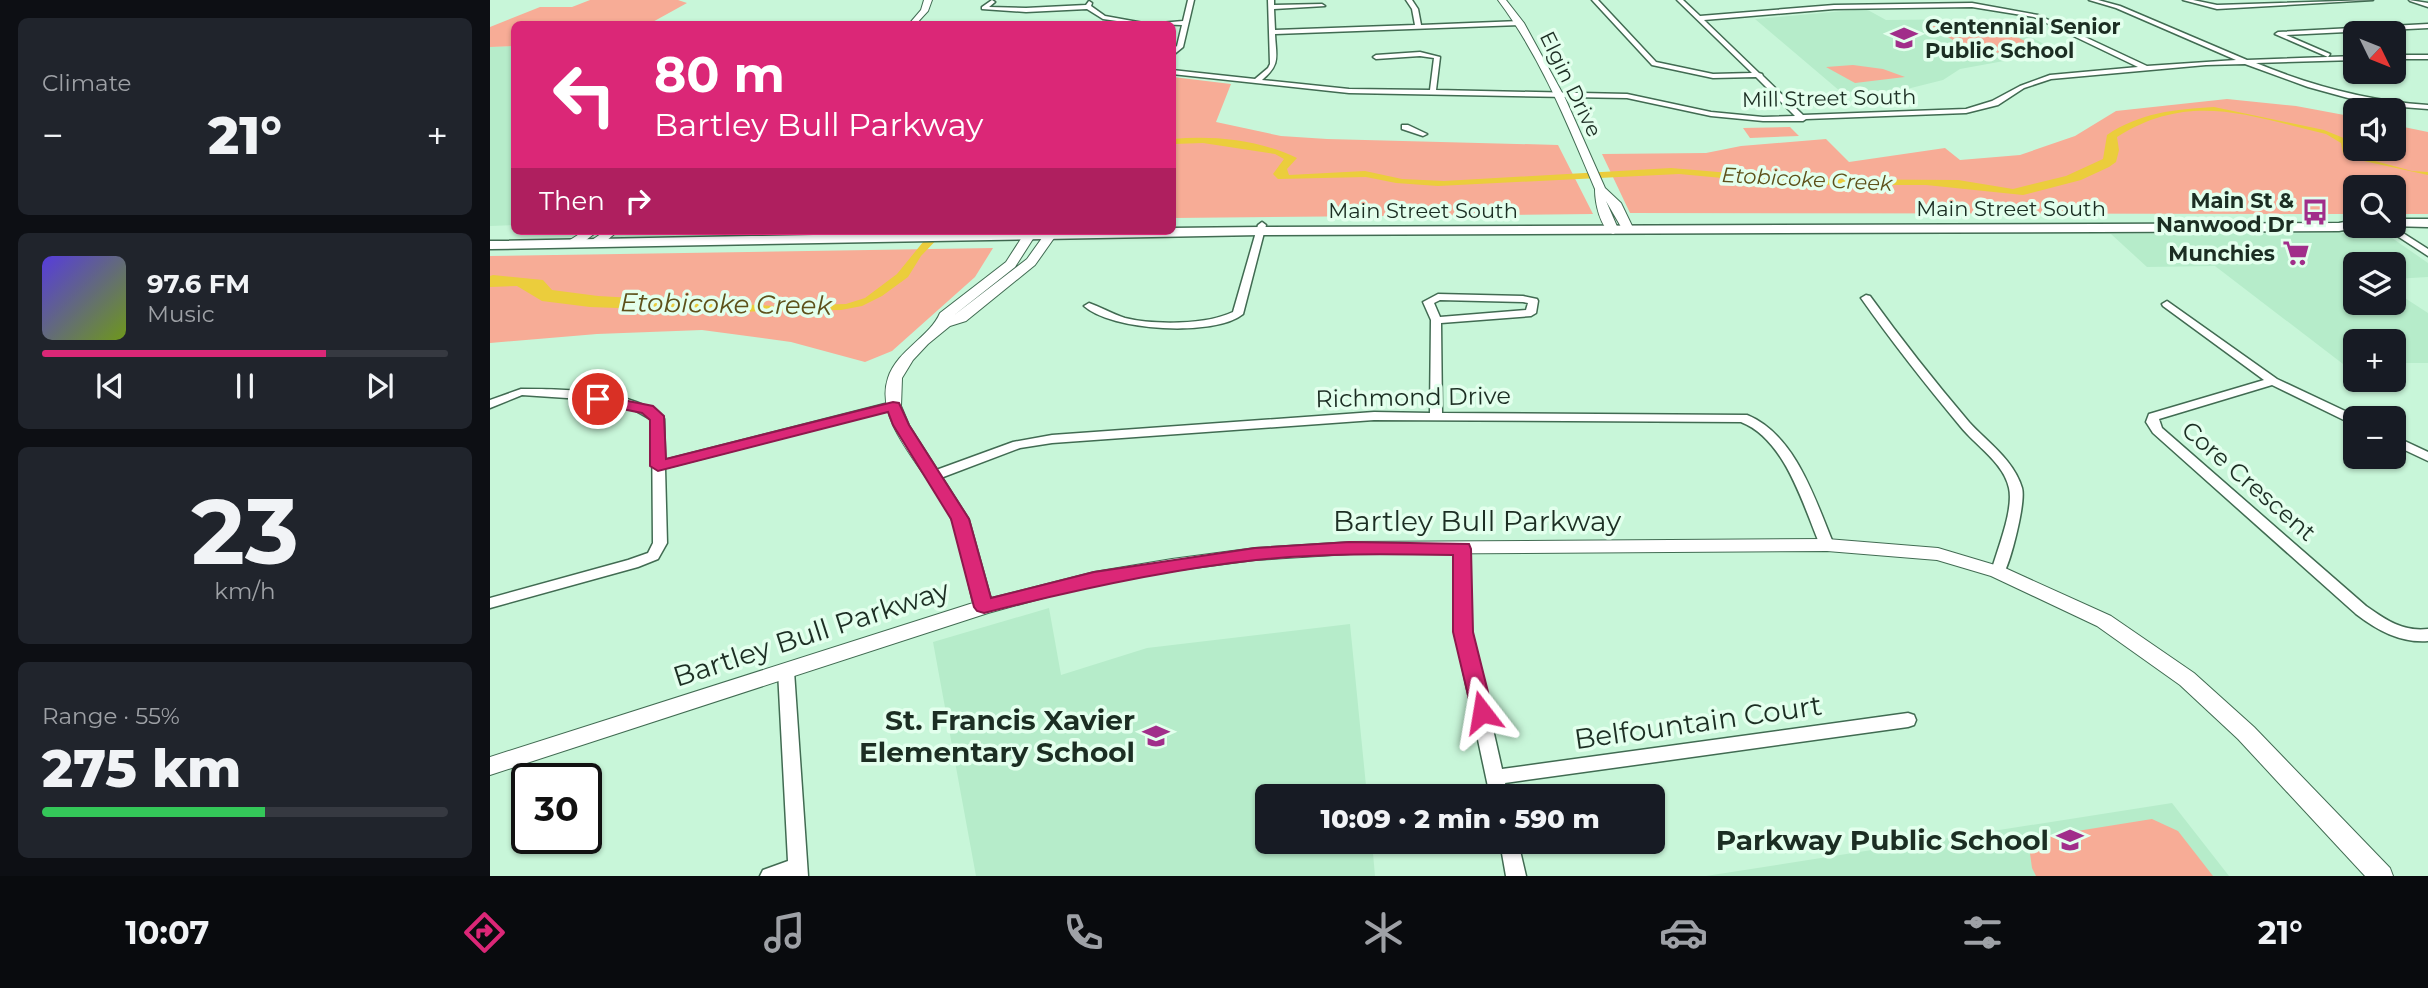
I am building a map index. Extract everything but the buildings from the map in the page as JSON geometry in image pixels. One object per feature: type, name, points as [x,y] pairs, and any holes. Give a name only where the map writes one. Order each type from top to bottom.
[{"type":"main road","points":[[2406,223],[2428,223]]},
{"type":"main road","name":"Main Street South","points":[[1176,230],[1618,225],[2343,226]]},
{"type":"main road","name":"Main Street South","points":[[1176,226],[1261,228]]},
{"type":"main road","name":"Main Street South","points":[[490,234],[511,234]]},
{"type":"main road","name":"Main Street South","points":[[541,235],[990,235]]},
{"type":"main road","name":"Main Street South","points":[[490,245],[574,243],[592,236]]},
{"type":"street","points":[[915,21],[924,11],[928,0]]},
{"type":"street","points":[[1176,50],[1180,47],[1191,0]]},
{"type":"street","points":[[1409,0],[1415,9],[1418,27]]},
{"type":"street","name":"Elgin Drive","points":[[1502,0],[1520,23],[1558,93],[1600,189],[1601,203],[1618,225]]},
{"type":"street","points":[[1595,0],[1654,64],[1713,76],[1760,75]]},
{"type":"street","points":[[1679,0],[1702,18],[1803,119]]},
{"type":"street","points":[[2092,0],[2118,6],[2301,84],[2397,106],[2428,107]]},
{"type":"street","points":[[2186,0],[2204,6],[2370,0]]},
{"type":"street","points":[[2412,0],[2428,5]]},
{"type":"street","points":[[992,2],[984,8],[1026,10],[1089,4],[1103,16],[1130,21]]},
{"type":"street","points":[[1256,81],[1271,69],[1273,64],[1271,4],[1322,6]]},
{"type":"street","points":[[1783,5],[1791,10]]},
{"type":"street","points":[[1702,18],[1791,10],[1972,5],[2005,9],[2054,23],[2151,70]]},
{"type":"street","points":[[1176,23],[1186,23]]},
{"type":"street","points":[[1272,32],[1520,23]]},
{"type":"street","points":[[2334,58],[2278,34],[2428,26]]},
{"type":"street","points":[[1376,57],[1420,54],[1437,57],[1433,91]]},
{"type":"street","points":[[2406,57],[2428,57]]},
{"type":"street","name":"Mill Street South","points":[[1176,72],[1349,91],[1628,96],[1738,117],[1803,119],[1966,111],[1995,103],[2022,87],[2050,77],[2248,61],[2343,58]]},
{"type":"street","points":[[1405,127],[1423,134]]},
{"type":"street","points":[[1088,306],[1105,316],[1137,324],[1218,322],[1231,319],[1238,314],[1261,228]]},
{"type":"street","points":[[946,323],[945,316],[1012,264],[1030,235]]},
{"type":"street","points":[[984,607],[960,519],[901,425],[893,406],[895,379],[907,358],[923,341],[946,323],[961,318],[1031,262],[1051,235]]},
{"type":"street","points":[[2405,238],[2428,253]]},
{"type":"street","points":[[1436,320],[1517,316],[1531,313],[1534,301],[1438,297],[1428,302],[1436,320],[1436,414]]},
{"type":"street","points":[[1866,298],[1912,361],[1967,427],[2007,468],[2017,489],[2015,510],[1998,572]]},
{"type":"street","points":[[2167,304],[2273,381],[2343,415]]},
{"type":"street","name":"Core Crescent","points":[[2273,381],[2170,410],[2153,416],[2151,422],[2361,610],[2398,632],[2420,637],[2428,635]]},
{"type":"street","points":[[490,404],[522,392],[534,392],[620,402],[647,409],[658,419],[660,543],[653,556],[632,564],[490,603]]},
{"type":"street","points":[[658,466],[893,406]]},
{"type":"street","name":"Richmond Drive","points":[[933,477],[1017,445],[1052,439],[1374,416],[1436,414],[1753,419],[1778,444],[1827,545]]},
{"type":"street","points":[[2406,446],[2428,457]]},
{"type":"street","name":"Bartley Bull Parkway","points":[[490,766],[984,607],[1094,578],[1255,554],[1350,548],[1827,545],[1938,554],[1998,572],[2104,621],[2187,679],[2246,733],[2381,876]]},
{"type":"street","points":[[1462,549],[1463,632],[1496,784]]},
{"type":"street","points":[[770,876],[797,871],[786,671]]},
{"type":"street","name":"Belfountain Court","points":[[1494,777],[1908,720]]},
{"type":"street","points":[[1511,854],[1516,876]]},
{"type":"shaded area","points":[[590,0],[678,0],[687,3],[654,21],[511,21],[511,46],[490,47],[490,27],[540,7],[572,7]]},
{"type":"shaded area","name":"Centennial Senior Public School","points":[[1866,9],[1886,20],[2000,21],[2063,54],[1960,69],[1943,80],[1903,90],[1841,92],[1755,19]]},
{"type":"shaded area","points":[[1989,23],[2043,50],[1978,54],[1928,26]]},
{"type":"shaded area","points":[[511,46],[511,225],[490,226],[490,47]]},
{"type":"shaded area","points":[[1853,65],[1883,69],[1905,77],[1855,83],[1826,67]]},
{"type":"shaded area","points":[[1176,77],[1231,84],[1216,122],[1281,136],[1558,145],[1593,214],[1176,218]]},
{"type":"shaded area","points":[[2227,99],[2296,106],[2343,115],[2343,161],[2406,161],[2406,127],[2428,132],[2428,214],[2406,214],[2406,175],[2343,175],[2343,214],[1630,213],[1602,154],[1706,153],[1741,146],[1826,139],[1849,162],[1945,148],[1960,160],[2020,155],[2075,136],[2116,111]]},
{"type":"shaded area","points":[[1790,127],[1799,136],[1750,138],[1743,128]]},
{"type":"shaded area","points":[[2343,233],[2343,238],[2392,238],[2428,263],[2428,277],[2406,278],[2406,252],[2343,252],[2343,315],[2406,315],[2406,299],[2428,313],[2428,363],[2406,363],[2406,329],[2343,329],[2343,364],[2215,266],[2147,267],[2111,234]]},
{"type":"shaded area","points":[[993,248],[975,277],[892,351],[865,362],[791,342],[702,330],[597,334],[490,343],[490,256]]},
{"type":"shaded area","name":"St. Francis Xavier Elementary School","points":[[1049,608],[1061,675],[1147,648],[1350,624],[1366,784],[1255,784],[1255,854],[1373,854],[1375,876],[976,876],[933,642]]},
{"type":"shaded area","name":"Parkway Public School","points":[[2172,803],[2229,876],[1706,876]]},
{"type":"shaded area","points":[[2152,819],[2178,831],[2213,876],[2036,876],[2032,868],[2028,839]]},
{"type":"water","points":[[2214,107],[2324,130],[2343,138],[2343,153],[2341,143],[2326,134],[2245,115],[2195,111],[2144,123],[2117,137],[2119,150],[2116,162],[2109,167],[2081,180],[2023,195],[1926,185],[1799,185],[1679,174],[1438,186],[1396,183],[1366,177],[1278,179],[1273,174],[1284,159],[1275,154],[1203,143],[1176,144],[1176,139],[1204,138],[1237,140],[1268,147],[1297,158],[1287,169],[1289,175],[1365,171],[1402,179],[1444,181],[1671,168],[1799,179],[1958,180],[2013,189],[2066,176],[2103,159],[2107,135],[2145,117]]},
{"type":"water","points":[[2364,161],[2428,172],[2428,175]]},
{"type":"water","name":"Etobicoke Creek","points":[[929,235],[941,235],[921,256],[908,277],[882,296],[862,306],[841,310],[725,312],[590,307],[542,301],[517,286],[490,287],[490,276],[493,275],[543,280],[552,290],[598,296],[774,306],[846,304],[865,298],[897,274]]},
{"type":"place","name":"Centennial Senior Public School","points":[[1904,38]]},
{"type":"place","name":"Main St & Nanwood Dr","points":[[2315,212]]},
{"type":"place","name":"Munchies","points":[[2296,253]]},
{"type":"place","name":"St. Francis Xavier Elementary School","points":[[1156,736]]},
{"type":"place","name":"Parkway Public School","points":[[2070,840]]},
{"type":"route","points":[[598,399],[647,409],[658,419],[658,466],[893,406],[901,425],[960,519],[984,607],[1094,578],[1255,554],[1350,548],[1462,549],[1463,632],[1482,712]]}]
